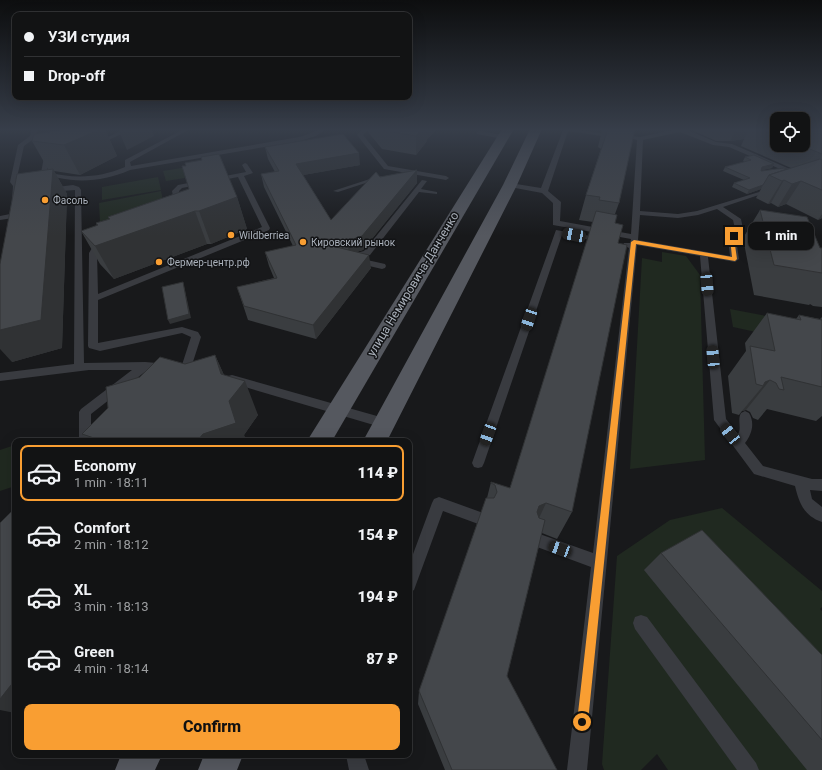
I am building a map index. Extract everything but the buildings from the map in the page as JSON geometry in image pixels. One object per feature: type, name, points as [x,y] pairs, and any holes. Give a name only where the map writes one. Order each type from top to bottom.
[{"type":"main road","name":"улица Немировича-Данченко","points":[[321,438],[486,165]]},
{"type":"main road","points":[[376,438],[519,165]]},
{"type":"main road","points":[[134,770],[141,758]]},
{"type":"main road","points":[[217,770],[223,758]]},
{"type":"lane","points":[[0,218],[10,220],[18,196],[16,186],[13,182],[17,165]]},
{"type":"lane","points":[[45,165],[44,172],[79,180],[117,174],[128,168],[146,165]]},
{"type":"lane","points":[[181,215],[175,191],[180,186],[250,173],[245,165]]},
{"type":"lane","points":[[384,165],[386,168],[395,172],[445,180]]},
{"type":"lane","points":[[544,191],[553,165]]},
{"type":"lane","points":[[577,770],[634,242],[639,165]]},
{"type":"lane","points":[[776,165],[822,185]]},
{"type":"lane","points":[[769,172],[784,168]]},
{"type":"lane","points":[[336,191],[395,172]]},
{"type":"lane","points":[[93,299],[266,228],[240,175]]},
{"type":"lane","points":[[793,182],[806,178]]},
{"type":"lane","points":[[382,266],[344,258],[367,253],[424,181]]},
{"type":"lane","points":[[510,185],[544,191],[557,202],[556,223],[634,242]]},
{"type":"lane","points":[[44,191],[73,187],[77,188],[78,190],[79,367]]},
{"type":"lane","points":[[636,213],[678,216],[718,207],[778,188]]},
{"type":"lane","points":[[417,190],[435,193]]},
{"type":"lane","points":[[478,463],[559,232],[634,242],[735,259],[732,237],[740,234],[737,219],[718,207]]},
{"type":"lane","points":[[733,241],[743,243]]},
{"type":"lane","points":[[113,242],[98,248],[93,253],[93,346],[95,347],[181,326],[194,334],[196,337],[186,368]]},
{"type":"lane","points":[[704,254],[719,416],[722,424],[759,470],[812,485],[822,485]]},
{"type":"lane","points":[[85,438],[85,412],[145,366]]},
{"type":"lane","points":[[0,377],[79,367],[145,366],[199,370]]},
{"type":"lane","points":[[222,376],[384,423]]},
{"type":"lane","points":[[738,444],[746,433],[745,416]]},
{"type":"lane","points":[[801,482],[806,502],[822,516]]},
{"type":"lane","points":[[412,577],[439,503],[481,519]]},
{"type":"lane","points":[[534,539],[599,564]]},
{"type":"lane","points":[[641,623],[749,770]]},
{"type":"lane","points":[[356,758],[359,770]]},
{"type":"shaded area","points":[[188,167],[191,177],[166,181],[163,171]]},
{"type":"shaded area","points":[[158,177],[161,190],[102,200],[102,187]]},
{"type":"shaded area","points":[[161,191],[166,216],[101,241],[99,203]]},
{"type":"shaded area","points":[[662,252],[686,256],[700,275],[705,460],[630,469],[642,258],[662,262]]},
{"type":"shaded area","points":[[730,309],[792,321],[774,336],[733,327]]},
{"type":"shaded area","points":[[12,446],[12,487],[0,491],[0,450]]},
{"type":"shaded area","points":[[722,508],[822,591],[822,607],[820,609],[822,611],[822,770],[668,770],[657,754],[641,770],[604,770],[602,764],[617,556],[670,520]]},
{"type":"place","name":"Фасоль","points":[[45,200]]},
{"type":"place","name":"Wildberriea","points":[[231,235]]},
{"type":"place","name":"Кировский рынок","points":[[303,242]]},
{"type":"place","name":"Фермер-центр.рф","points":[[159,262]]},
{"type":"route","points":[[582,722],[634,242],[735,259],[732,238],[734,236]]}]
